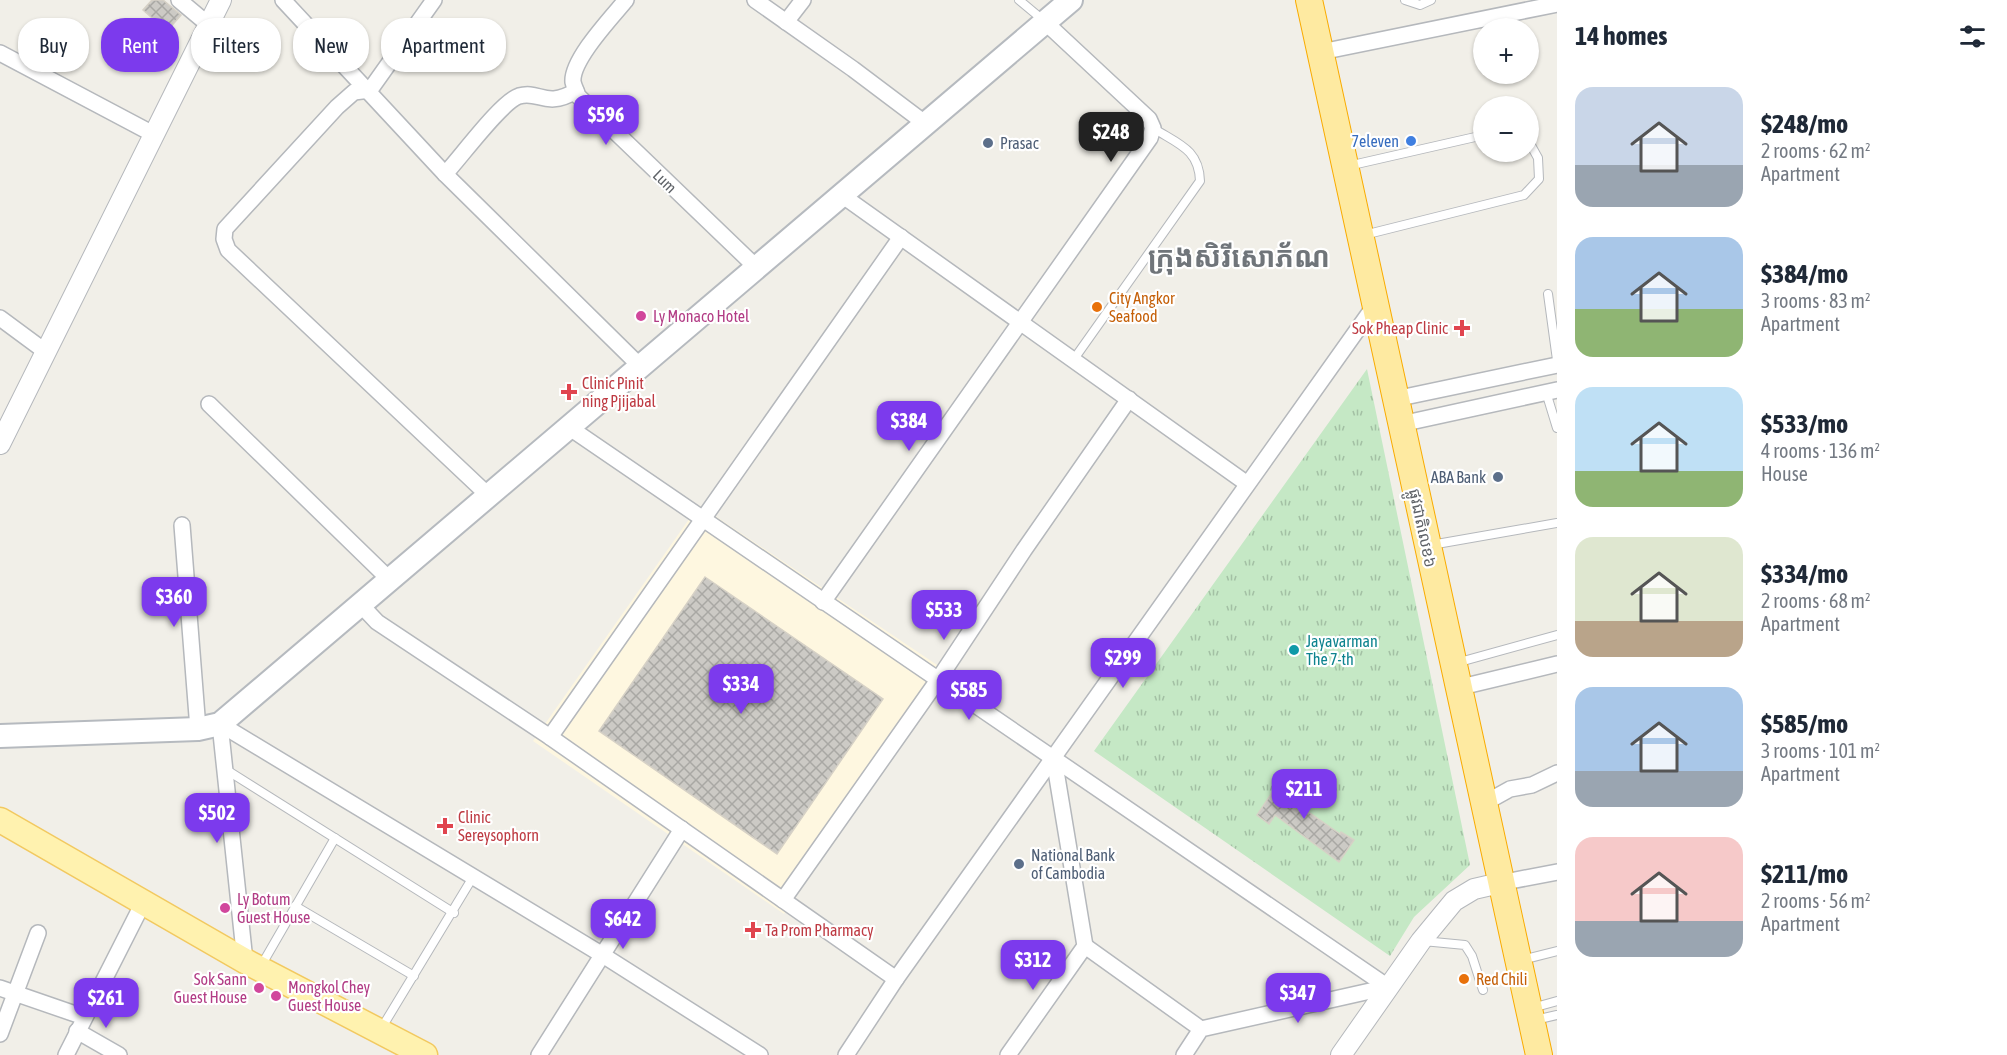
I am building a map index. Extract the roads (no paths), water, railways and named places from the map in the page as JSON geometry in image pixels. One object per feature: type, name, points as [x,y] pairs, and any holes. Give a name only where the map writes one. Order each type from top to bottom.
[{"type":"highway","name":"ផ្លូវជាតិលេខ៦","points":[[1309,0],[1539,1055]]},
{"type":"main road","points":[[2,740],[209,726],[361,605],[1071,0]]},
{"type":"main road","points":[[0,820],[252,965],[425,1055]]},
{"type":"street","points":[[179,0],[200,18]]},
{"type":"street","points":[[213,18],[221,0]]},
{"type":"street","points":[[283,0],[370,90],[445,174],[641,367]]},
{"type":"street","points":[[434,0],[370,90],[354,92],[336,107],[225,229],[224,239],[228,250],[489,496]]},
{"type":"street","points":[[445,174],[495,113],[510,101],[519,96],[551,101],[564,98],[576,91],[573,81],[578,66],[591,43],[626,0]]},
{"type":"street","points":[[755,0],[926,124]]},
{"type":"street","points":[[786,22],[803,0]]},
{"type":"street","points":[[1320,52],[1553,3]]},
{"type":"street","points":[[823,602],[1020,319],[1150,138],[1153,128],[1149,119],[1046,23]]},
{"type":"street","points":[[0,53],[155,135]]},
{"type":"street","points":[[0,444],[191,64]]},
{"type":"street","name":"Lum","points":[[576,91],[586,104],[757,268]]},
{"type":"street","points":[[843,196],[1020,319],[1246,483]]},
{"type":"street","points":[[550,737],[901,237]]},
{"type":"street","points":[[846,1055],[896,979],[1054,759],[1246,483],[1375,305]]},
{"type":"street","points":[[0,318],[46,352]]},
{"type":"street","points":[[1395,399],[1557,365]]},
{"type":"street","points":[[1401,424],[1552,391]]},
{"type":"street","points":[[783,900],[938,680],[1129,399]]},
{"type":"street","points":[[209,404],[390,580]]},
{"type":"street","points":[[570,428],[1388,987]]},
{"type":"street","points":[[182,525],[209,726],[225,769],[252,965]]},
{"type":"street","points":[[361,605],[377,622],[550,737],[896,979]]},
{"type":"street","points":[[1455,676],[1557,664]]},
{"type":"street","points":[[209,726],[473,877],[601,954],[760,1055]]},
{"type":"street","points":[[1008,1055],[1085,946],[1054,759]]},
{"type":"street","points":[[1483,804],[1510,789],[1532,785],[1557,774]]},
{"type":"street","points":[[539,1055],[601,954],[682,830]]},
{"type":"street","points":[[1341,1055],[1421,941],[1454,901],[1474,889],[1557,872]]},
{"type":"street","points":[[66,1055],[143,903]]},
{"type":"street","points":[[0,1034],[38,933]]},
{"type":"street","points":[[1085,946],[1201,1029]]},
{"type":"street","points":[[1184,1055],[1201,1029],[1388,987]]},
{"type":"street","points":[[0,988],[81,1024],[119,1055]]},
{"type":"lane","points":[[1019,0],[1046,23]]},
{"type":"lane","points":[[1405,0],[1420,5],[1431,0]]},
{"type":"lane","points":[[1074,359],[1200,181],[1199,164],[1192,153],[1153,128]]},
{"type":"lane","points":[[1345,167],[1473,138]]},
{"type":"lane","points":[[1360,236],[1524,195],[1539,179],[1538,162]]},
{"type":"lane","points":[[1548,294],[1557,360]]},
{"type":"lane","points":[[1552,391],[1557,428]]},
{"type":"lane","points":[[1427,546],[1557,523]]},
{"type":"lane","points":[[1455,676],[1557,635]]},
{"type":"lane","points":[[225,769],[454,913]]},
{"type":"lane","points":[[252,965],[295,906],[335,838]]},
{"type":"lane","points":[[379,1031],[454,913],[473,877]]},
{"type":"lane","points":[[295,906],[414,976]]},
{"type":"lane","points":[[1421,941],[1454,942],[1465,945],[1472,956],[1482,990]]},
{"type":"lane","points":[[1518,961],[1557,951]]},
{"type":"lane","points":[[1530,1015],[1557,1001]]},
{"type":"lane","points":[[1530,1015],[1557,1015]]},
{"type":"place","name":"7eleven","points":[[1411,141]]},
{"type":"place","name":"Prasac","points":[[988,143]]},
{"type":"place","name":"City Angkor Seafood","points":[[1097,307]]},
{"type":"place","name":"Ly Monaco Hotel","points":[[641,316]]},
{"type":"place","name":"Sok Pheap Clinic","points":[[1462,328]]},
{"type":"place","name":"Clinic Pinit ning Pjijabal","points":[[569,392]]},
{"type":"place","name":"ABA Bank","points":[[1498,477]]},
{"type":"place","name":"Jayavarman The 7-th","points":[[1294,650]]},
{"type":"place","name":"Clinic Sereysophorn","points":[[445,826]]},
{"type":"place","name":"National Bank of Cambodia","points":[[1019,864]]},
{"type":"place","name":"Ly Botum Guest House","points":[[225,908]]},
{"type":"place","name":"Ta Prom Pharmacy","points":[[753,930]]},
{"type":"place","name":"Red Chili","points":[[1464,979]]},
{"type":"place","name":"Sok Sann Guest House","points":[[259,988]]},
{"type":"place","name":"Mongkol Chey Guest House","points":[[276,996]]},
{"type":"district","name":"ក្រុងសិរីសោភ័ណ","points":[[1239,257]]}]
